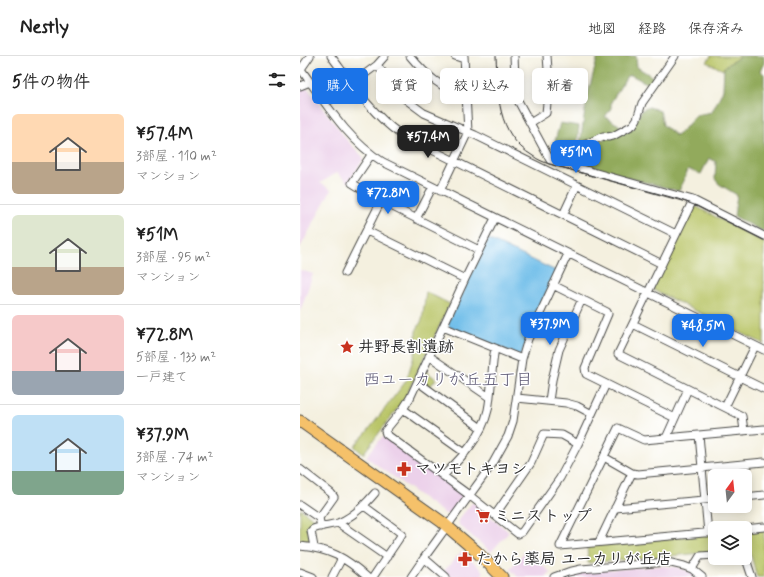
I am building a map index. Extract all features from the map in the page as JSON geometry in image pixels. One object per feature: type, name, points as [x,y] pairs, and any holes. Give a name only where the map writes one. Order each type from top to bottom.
[{"type":"highway","points":[[300,421],[447,527],[478,552],[502,577]]},
{"type":"street","points":[[310,56],[300,68],[312,85]]},
{"type":"street","points":[[331,56],[340,68]]},
{"type":"street","points":[[368,72],[385,56]]},
{"type":"street","points":[[410,56],[424,72],[440,84]]},
{"type":"street","points":[[455,56],[464,58],[465,68]]},
{"type":"street","points":[[514,56],[516,97],[550,160],[693,200],[764,236]]},
{"type":"street","points":[[530,123],[546,113],[549,83],[547,56]]},
{"type":"street","points":[[577,168],[580,147],[603,136],[613,136],[633,125],[637,119],[642,103],[675,56]]},
{"type":"street","points":[[377,65],[395,89],[424,113],[468,132],[676,234]]},
{"type":"street","points":[[300,86],[310,82]]},
{"type":"street","points":[[368,103],[391,127],[411,140],[662,264]]},
{"type":"street","points":[[327,104],[351,136],[371,155],[395,169],[764,350]]},
{"type":"street","points":[[440,191],[468,132],[466,104]]},
{"type":"street","points":[[371,155],[352,183],[381,201],[479,250]]},
{"type":"street","points":[[563,215],[577,185]]},
{"type":"street","points":[[416,219],[430,192]]},
{"type":"street","points":[[693,200],[618,354],[742,416],[744,431]]},
{"type":"street","points":[[345,273],[381,201]]},
{"type":"street","points":[[495,218],[465,279],[418,382],[403,409],[385,431],[386,434],[469,495],[518,534],[522,532],[560,478],[578,444],[606,384]]},
{"type":"street","points":[[367,231],[465,279]]},
{"type":"street","points":[[412,577],[424,558],[493,463],[508,436],[514,421],[522,360],[528,339],[568,254]]},
{"type":"street","points":[[553,285],[608,312],[585,371],[586,374],[675,418]]},
{"type":"street","points":[[549,401],[554,367],[559,350],[582,299]]},
{"type":"street","points":[[633,324],[764,389]]},
{"type":"street","points":[[444,327],[522,360]]},
{"type":"street","points":[[725,407],[755,346]]},
{"type":"street","points":[[443,476],[465,453],[481,428],[488,410],[495,348]]},
{"type":"street","points":[[429,356],[489,397]]},
{"type":"street","points":[[418,382],[481,428]]},
{"type":"street","points":[[666,438],[688,389]]},
{"type":"street","points":[[517,398],[566,402],[592,414]]},
{"type":"street","points":[[403,409],[465,453]]},
{"type":"street","points":[[708,532],[560,546],[618,428],[644,440],[764,430]]},
{"type":"street","points":[[495,515],[531,463],[544,434],[562,435],[578,444]]},
{"type":"street","points":[[699,435],[705,500],[709,521]]},
{"type":"street","points":[[604,457],[638,474],[764,462]]},
{"type":"street","points":[[300,469],[334,497],[319,518]]},
{"type":"street","points":[[599,542],[632,472]]},
{"type":"street","points":[[314,547],[311,531],[313,529],[338,523],[352,515],[364,506],[375,493]]},
{"type":"street","points":[[752,496],[764,495]]},
{"type":"street","points":[[616,508],[708,500]]},
{"type":"street","points":[[300,506],[319,518],[321,527]]},
{"type":"street","points":[[364,506],[402,534],[373,577]]},
{"type":"street","points":[[338,523],[387,556]]},
{"type":"street","points":[[752,529],[764,528]]},
{"type":"street","points":[[300,546],[314,547],[329,551],[352,563],[367,577]]},
{"type":"street","points":[[692,569],[700,556],[708,555]]},
{"type":"street","points":[[332,577],[342,558]]},
{"type":"street","points":[[424,558],[446,577]]},
{"type":"street","points":[[554,577],[581,569],[659,562],[678,564],[692,569],[702,577]]},
{"type":"street","points":[[748,565],[752,577]]},
{"type":"street","points":[[300,572],[313,577]]},
{"type":"shaded area","points":[[305,88],[309,90],[312,94],[312,104],[320,104],[347,140],[364,158],[348,183],[337,173],[320,183],[331,190],[300,248],[300,90]]},
{"type":"shaded area","points":[[300,270],[313,274],[300,312]]},
{"type":"shaded area","points":[[382,437],[462,494],[463,496],[450,514],[445,514],[366,457]]},
{"type":"shaded area","points":[[472,503],[474,503],[509,532],[491,552],[459,525],[458,520]]},
{"type":"shaded area","points":[[526,550],[551,573],[544,577],[518,577],[510,569]]},
{"type":"shaded area","points":[[462,551],[484,572],[480,577],[450,577],[444,571]]},
{"type":"shaded area","points":[[659,566],[677,567],[691,572],[698,577],[564,577],[582,572]]},
{"type":"green space","points":[[598,56],[636,56],[637,67],[656,79],[652,86],[631,75],[627,76],[611,102],[611,108],[605,117],[619,125],[622,129],[611,135],[580,144],[586,104],[588,104],[588,93]]},
{"type":"green space","points":[[711,56],[741,56],[724,67],[723,70],[707,62]]},
{"type":"green space","points":[[741,56],[764,56],[764,64],[760,70],[764,74],[764,232],[734,216],[737,195],[719,184],[715,179],[716,162],[709,158],[701,174],[688,169],[679,191],[582,166],[580,163],[582,147],[631,129],[642,110],[649,107],[660,111],[663,125],[676,136],[696,115],[712,112],[723,90],[724,67]]},
{"type":"green space","points":[[560,123],[579,126],[577,147],[574,146],[565,156],[556,158],[552,157],[551,155]]},
{"type":"green space","points":[[692,207],[697,207],[764,242],[764,344],[655,291],[653,288]]},
{"type":"green space","points":[[426,292],[450,304],[404,400],[363,454],[354,446],[367,432],[406,381],[415,353],[416,331],[422,320]]},
{"type":"green space","points":[[426,371],[436,379],[429,388],[421,380]]},
{"type":"green space","points":[[301,509],[315,520],[315,526],[307,527],[311,543],[310,545],[300,544]]},
{"type":"green space","points":[[764,530],[764,577],[757,577],[752,560],[752,531]]},
{"type":"green space","points":[[708,535],[708,553],[588,563],[587,545]]},
{"type":"water","points":[[488,239],[556,271],[534,320],[521,356],[449,327],[448,323]]},
{"type":"tram line","points":[[496,56],[499,99],[501,112],[506,125],[512,136],[521,147],[535,157],[549,164],[678,199],[697,206],[764,240]]},
{"type":"place","name":"井野長割遺跡","points":[[347,347]]},
{"type":"place","name":"マツモトキヨシ","points":[[404,469]]},
{"type":"place","name":"ミニストップ","points":[[483,516]]},
{"type":"place","name":"たから薬局 ユーカリが丘店","points":[[465,559]]},
{"type":"district","name":"西ユーカリが丘五丁目","points":[[448,380]]}]
